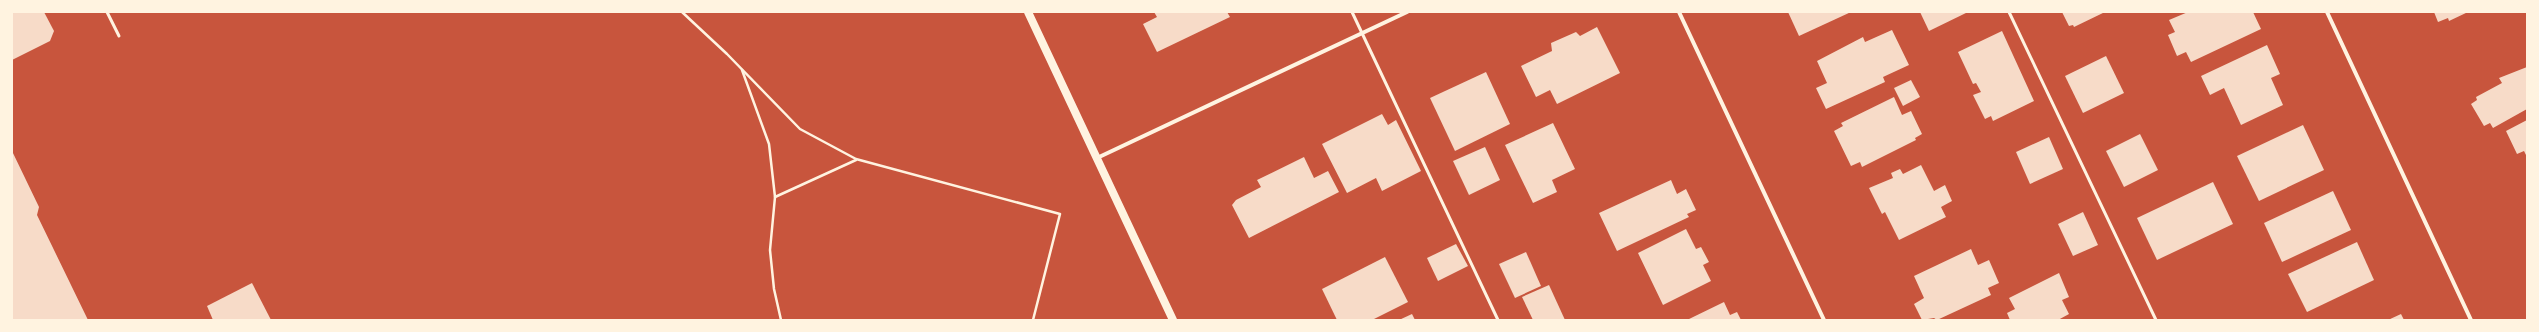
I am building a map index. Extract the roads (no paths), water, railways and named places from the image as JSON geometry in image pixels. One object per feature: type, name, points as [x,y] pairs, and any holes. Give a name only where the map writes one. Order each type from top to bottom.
[{"type":"main road","points":[[1028,12],[1173,320]]},
{"type":"street","points":[[1097,158],[1407,12]]},
{"type":"street","points":[[1679,12],[1824,320]]},
{"type":"street","points":[[2327,12],[2471,320]]},
{"type":"lane","points":[[106,12],[119,36]]},
{"type":"lane","points":[[1352,12],[1498,320]]},
{"type":"lane","points":[[2009,12],[2156,320]]}]
